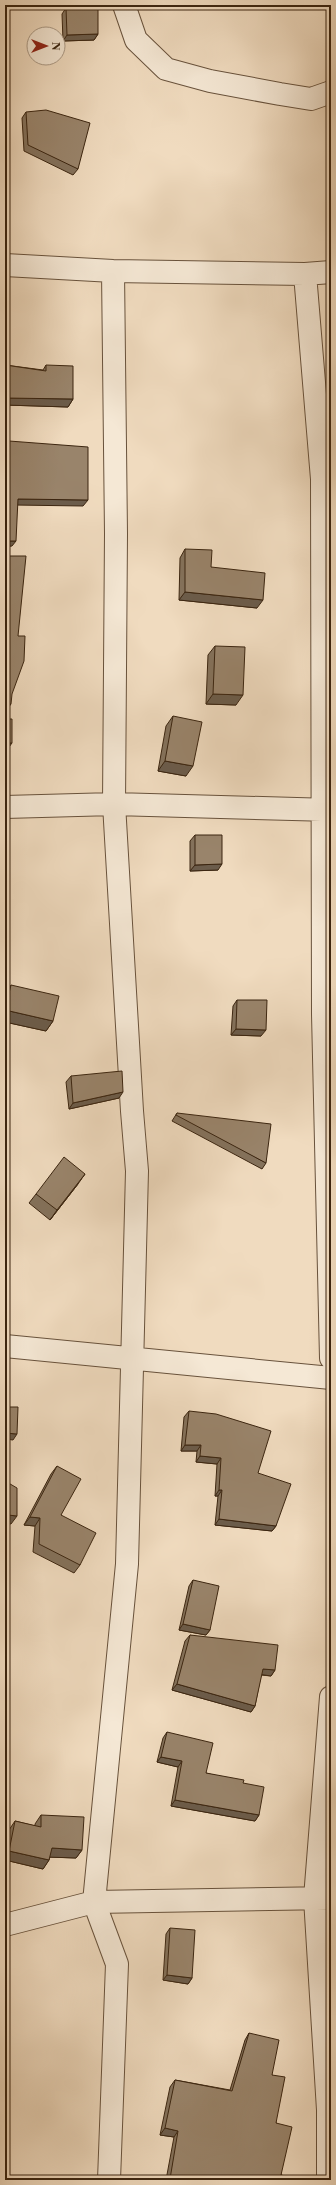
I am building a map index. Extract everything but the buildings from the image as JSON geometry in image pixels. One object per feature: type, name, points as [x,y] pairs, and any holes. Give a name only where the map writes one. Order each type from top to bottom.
[{"type":"street","points":[[124,5],[136,40],[166,69],[210,81],[311,99],[331,92]]},
{"type":"street","points":[[5,265],[113,271],[305,274],[331,272]]},
{"type":"street","points":[[109,2180],[117,1964],[94,1902],[126,1564],[138,1171],[132,1111],[114,804],[116,534],[113,271]]},
{"type":"street","points":[[305,274],[322,479],[327,810],[323,1014],[331,1358]]},
{"type":"street","points":[[5,808],[114,804],[327,810]]},
{"type":"street","points":[[5,1346],[331,1378]]},
{"type":"street","points":[[328,2180],[328,2110],[323,1898],[331,1697]]},
{"type":"street","points":[[5,1925],[94,1902],[323,1898]]}]
